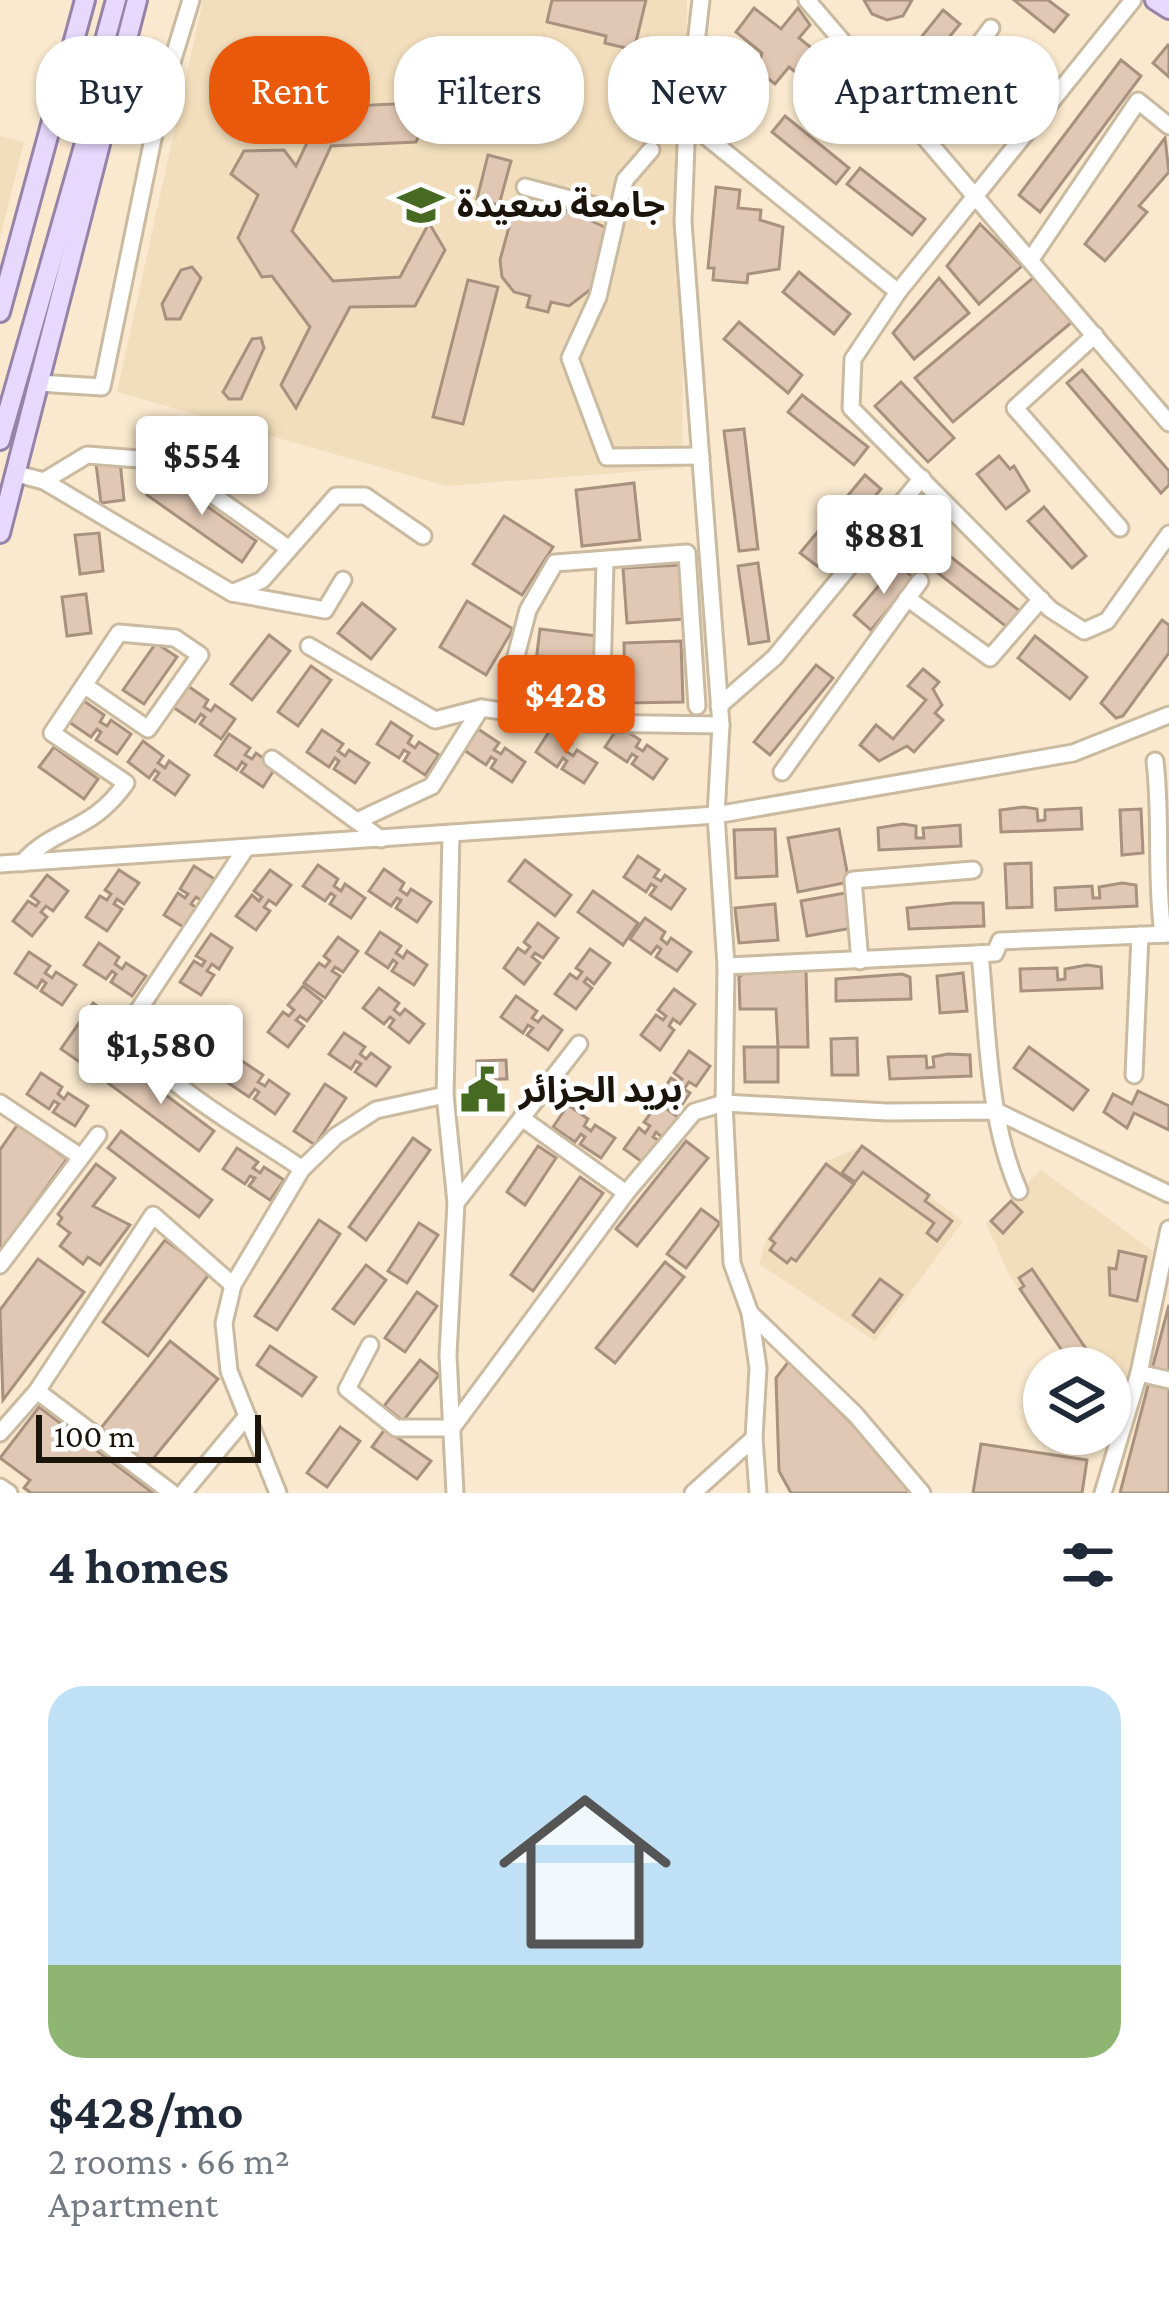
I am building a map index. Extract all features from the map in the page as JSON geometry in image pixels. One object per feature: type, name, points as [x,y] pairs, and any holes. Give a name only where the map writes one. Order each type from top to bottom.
[{"type":"main road","points":[[0,312],[85,0]]},
{"type":"main road","points":[[39,299],[116,0]]},
{"type":"main road","points":[[0,440],[126,0]]},
{"type":"main road","points":[[0,533],[137,0]]},
{"type":"main road","points":[[60,302],[148,0]]},
{"type":"main road","points":[[1155,0],[1169,9]]},
{"type":"street","points":[[38,383],[102,387],[162,95],[191,0]]},
{"type":"street","points":[[697,36],[701,0]]},
{"type":"street","points":[[807,0],[839,36]]},
{"type":"street","points":[[1133,0],[898,292],[853,359],[851,407],[1041,599],[1084,631],[1107,621],[1169,534]]},
{"type":"street","points":[[985,36],[991,28]]},
{"type":"street","points":[[1031,259],[1138,101],[1169,127]]},
{"type":"street","points":[[686,144],[683,222],[721,725],[716,815],[726,966],[724,1103],[732,1263],[750,1313],[758,1368],[754,1438],[761,1492]]},
{"type":"street","points":[[715,144],[898,292]]},
{"type":"street","points":[[934,144],[1169,423]]},
{"type":"street","points":[[652,150],[625,179],[598,297],[570,358],[607,458],[701,456]]},
{"type":"street","points":[[525,187],[619,212]]},
{"type":"street","points":[[1096,335],[1015,407],[1120,528]]},
{"type":"street","points":[[44,482],[87,454],[165,461],[288,548]]},
{"type":"street","points":[[17,474],[44,482],[232,593],[325,610],[343,580]]},
{"type":"street","points":[[719,706],[775,657],[922,478]]},
{"type":"street","points":[[232,593],[262,580],[336,496],[365,496],[423,536]]},
{"type":"street","points":[[508,683],[528,610],[555,563],[687,553],[697,706]]},
{"type":"street","points":[[601,723],[605,561]]},
{"type":"street","points":[[782,772],[920,580]]},
{"type":"street","points":[[907,598],[990,658],[1041,599]]},
{"type":"street","points":[[7,865],[40,843],[75,832],[108,808],[126,783],[52,733],[118,633],[176,638],[200,655],[148,729],[84,685]]},
{"type":"street","points":[[309,646],[435,720],[481,708],[601,723],[721,725]]},
{"type":"street","points":[[356,821],[431,785],[481,708]]},
{"type":"street","points":[[7,865],[716,815],[1072,753],[1169,715]]},
{"type":"street","points":[[272,759],[381,839]]},
{"type":"street","points":[[726,966],[995,953],[1000,941],[1166,934],[1155,879],[1160,806],[1154,761]]},
{"type":"street","points":[[451,835],[445,1095],[456,1203],[448,1355],[455,1493]]},
{"type":"street","points":[[246,848],[128,1026],[136,1047],[160,1069],[302,1168]]},
{"type":"street","points":[[860,962],[853,880],[973,871]]},
{"type":"street","points":[[1134,1075],[1140,935]]},
{"type":"street","points":[[980,954],[996,1111],[1006,1160],[1019,1191]]},
{"type":"street","points":[[456,1203],[579,1044]]},
{"type":"street","points":[[278,1493],[229,1371],[224,1323],[233,1285],[302,1168],[336,1136],[376,1110],[445,1095]]},
{"type":"street","points":[[452,1428],[626,1193],[694,1112],[724,1103],[887,1112],[996,1111],[1169,1195]]},
{"type":"street","points":[[3,1112],[81,1157]]},
{"type":"street","points":[[523,1119],[626,1193]]},
{"type":"street","points":[[0,1265],[98,1135]]},
{"type":"street","points":[[2,1427],[37,1391],[153,1215],[233,1285]]},
{"type":"street","points":[[1103,1493],[1138,1373],[1169,1229]]},
{"type":"street","points":[[750,1313],[856,1414],[922,1493]]},
{"type":"street","points":[[370,1345],[347,1389],[396,1428],[452,1428]]},
{"type":"street","points":[[1138,1373],[1169,1380]]},
{"type":"street","points":[[37,1391],[172,1493]]},
{"type":"street","points":[[183,1493],[247,1416]]},
{"type":"street","points":[[693,1493],[754,1438]]},
{"type":"street","points":[[0,1486],[9,1493]]},
{"type":"shaded area","name":"جامعة سعيدة","points":[[203,0],[687,0],[687,36],[608,36],[608,144],[685,144],[682,468],[446,486],[117,392],[171,144],[185,144],[185,82]]},
{"type":"shaded area","points":[[0,136],[24,142],[0,238]]},
{"type":"shaded area","points":[[862,1146],[963,1221],[875,1341],[759,1264],[767,1238],[827,1161]]},
{"type":"shaded area","points":[[1041,1170],[1153,1251],[1131,1378],[1131,1347],[1059,1347],[1009,1275],[986,1223]]},
{"type":"building","points":[[552,0],[646,0],[637,36],[608,36],[608,44],[606,36],[547,22]]},
{"type":"building","points":[[864,0],[912,0],[903,16],[887,20],[872,14]]},
{"type":"building","points":[[1014,0],[1048,0],[1068,15],[1054,32]]},
{"type":"building","points":[[754,8],[781,29],[798,8],[810,25],[801,36],[793,36],[793,70],[789,67],[775,84],[769,79],[769,36],[736,32]]},
{"type":"building","points":[[943,10],[960,24],[950,36],[922,36]]},
{"type":"building","points":[[1169,46],[1169,77],[1153,63]]},
{"type":"building","points":[[1121,60],[1141,76],[1040,212],[1019,195]]},
{"type":"building","points":[[394,104],[394,143],[331,146],[292,231],[333,281],[400,277],[429,223],[445,250],[415,306],[350,307],[296,408],[281,385],[310,327],[272,276],[262,277],[238,238],[258,195],[231,174],[244,151],[284,150],[296,166],[306,144],[370,144],[370,105]]},
{"type":"building","points":[[785,116],[793,122],[793,144],[819,144],[849,168],[836,184],[772,132]]},
{"type":"building","points":[[1165,138],[1169,172],[1139,206],[1147,212],[1105,261],[1085,244]]},
{"type":"building","points":[[488,155],[511,161],[499,205],[477,199]]},
{"type":"building","points":[[860,168],[925,219],[912,235],[847,184]]},
{"type":"building","points":[[716,187],[740,190],[738,208],[761,210],[760,220],[783,227],[779,269],[748,274],[747,283],[713,280],[714,268],[708,268]]},
{"type":"building","points":[[549,202],[609,229],[595,286],[569,306],[551,302],[548,312],[527,307],[530,296],[514,292],[502,277],[500,260],[515,205]]},
{"type":"building","points":[[980,224],[1022,266],[979,304],[947,266]]},
{"type":"building","points":[[192,267],[201,278],[180,319],[166,319],[162,304],[181,270]]},
{"type":"building","points":[[799,272],[850,314],[834,334],[783,292]]},
{"type":"building","points":[[1034,277],[1072,322],[953,422],[915,378]]},
{"type":"building","points":[[939,278],[969,313],[914,359],[893,333]]},
{"type":"building","points":[[468,280],[498,287],[463,424],[433,417]]},
{"type":"building","points":[[739,322],[802,375],[788,393],[724,339]]},
{"type":"building","points":[[261,338],[264,348],[241,399],[229,399],[223,392],[252,339]]},
{"type":"building","points":[[1082,370],[1169,471],[1169,485],[1161,493],[1067,383]]},
{"type":"building","points":[[901,382],[954,438],[928,462],[875,406]]},
{"type":"building","points":[[802,395],[868,447],[854,465],[788,412]]},
{"type":"building","points":[[744,429],[758,549],[739,551],[724,431]]},
{"type":"building","points":[[999,456],[1010,469],[1014,466],[1029,491],[1006,509],[977,474]]},
{"type":"building","points":[[120,461],[124,500],[101,503],[96,464]]},
{"type":"building","points":[[162,474],[256,541],[242,562],[147,495]]},
{"type":"building","points":[[865,475],[881,489],[817,566],[800,553]]},
{"type":"building","points":[[634,483],[640,540],[582,546],[576,490]]},
{"type":"building","points":[[1044,507],[1086,556],[1072,568],[1028,521]]},
{"type":"building","points":[[504,516],[553,547],[522,595],[473,564]]},
{"type":"building","points":[[99,533],[103,571],[80,574],[75,535]]},
{"type":"building","points":[[942,550],[1021,612],[1008,628],[929,566]]},
{"type":"building","points":[[758,563],[769,641],[749,644],[738,566]]},
{"type":"building","points":[[897,564],[914,578],[871,630],[854,615]]},
{"type":"building","points":[[681,565],[684,619],[627,623],[623,568]]},
{"type":"building","points":[[86,594],[91,633],[67,636],[62,597]]},
{"type":"building","points":[[467,601],[513,629],[486,675],[440,647]]},
{"type":"building","points":[[362,603],[395,629],[371,659],[338,633]]},
{"type":"building","points":[[1162,620],[1169,625],[1169,653],[1123,716],[1116,718],[1101,703]]},
{"type":"building","points":[[540,629],[597,636],[589,694],[533,686]]},
{"type":"building","points":[[269,635],[290,651],[252,700],[231,684]]},
{"type":"building","points":[[1035,636],[1087,677],[1070,699],[1018,658]]},
{"type":"building","points":[[681,641],[683,702],[625,703],[624,643]]},
{"type":"building","points":[[156,643],[177,657],[144,704],[123,690]]},
{"type":"building","points":[[816,665],[833,678],[770,755],[754,742]]},
{"type":"building","points":[[311,666],[331,680],[298,726],[278,712]]},
{"type":"building","points":[[923,669],[939,682],[933,689],[942,705],[935,713],[943,720],[914,752],[907,746],[879,761],[860,745],[876,725],[893,739],[926,700],[908,686]]},
{"type":"building","points":[[188,686],[208,700],[204,707],[211,711],[215,705],[235,719],[221,739],[200,724],[205,717],[201,714],[195,722],[173,707]]},
{"type":"building","points":[[84,701],[104,715],[100,722],[107,726],[111,720],[131,734],[117,754],[96,740],[101,732],[97,729],[91,737],[69,722]]},
{"type":"building","points":[[391,722],[412,736],[408,743],[415,748],[419,742],[439,755],[425,775],[404,761],[409,753],[404,750],[399,758],[377,744]]},
{"type":"building","points":[[619,726],[640,740],[636,747],[643,751],[647,745],[667,759],[653,779],[632,764],[637,757],[632,754],[627,762],[605,747]]},
{"type":"building","points":[[478,729],[499,743],[494,750],[501,754],[505,748],[525,762],[512,782],[491,768],[496,760],[491,757],[486,765],[464,750]]},
{"type":"building","points":[[322,730],[343,744],[338,751],[345,756],[349,750],[369,763],[355,783],[334,769],[339,761],[335,758],[329,767],[307,752]]},
{"type":"building","points":[[550,730],[571,744],[566,751],[573,756],[577,750],[597,763],[584,783],[562,769],[567,761],[563,758],[557,767],[536,752]]},
{"type":"building","points":[[229,734],[250,748],[245,755],[252,759],[256,753],[276,767],[263,787],[241,772],[246,765],[242,762],[237,770],[215,755]]},
{"type":"building","points":[[143,741],[163,756],[158,763],[165,768],[169,761],[189,775],[175,795],[154,780],[159,773],[155,770],[149,778],[128,762]]},
{"type":"building","points":[[54,747],[98,779],[84,799],[39,767]]},
{"type":"building","points":[[1081,808],[1082,829],[1001,832],[1000,810],[1037,809],[1038,821],[1045,820],[1045,810]]},
{"type":"building","points":[[1141,809],[1143,853],[1122,855],[1120,810]]},
{"type":"building","points":[[960,825],[961,846],[879,850],[878,828],[916,826],[916,838],[924,838],[923,828]]},
{"type":"building","points":[[775,829],[777,876],[736,878],[734,830]]},
{"type":"building","points":[[839,829],[849,882],[798,892],[788,838]]},
{"type":"building","points":[[638,856],[659,870],[654,877],[661,881],[665,875],[685,889],[671,909],[650,895],[656,887],[651,884],[646,892],[624,877]]},
{"type":"building","points":[[525,860],[571,895],[555,916],[509,881]]},
{"type":"building","points":[[1031,863],[1032,907],[1007,908],[1005,864]]},
{"type":"building","points":[[318,865],[338,879],[334,886],[341,891],[345,884],[365,898],[351,918],[330,904],[335,896],[331,893],[325,901],[303,886]]},
{"type":"building","points":[[194,866],[216,880],[202,901],[196,897],[191,904],[197,908],[185,928],[164,915],[178,893],[185,898],[188,894],[180,889]]},
{"type":"building","points":[[384,869],[404,883],[400,890],[407,895],[411,889],[431,902],[417,922],[396,908],[401,900],[397,898],[391,906],[369,891]]},
{"type":"building","points":[[119,870],[139,883],[124,904],[117,899],[114,904],[122,909],[107,931],[86,917],[100,896],[107,900],[111,894],[105,890]]},
{"type":"building","points":[[270,870],[291,885],[276,905],[269,900],[264,907],[270,911],[256,930],[236,916],[252,895],[259,901],[262,897],[254,891]]},
{"type":"building","points":[[47,875],[68,891],[53,911],[46,906],[41,912],[47,917],[32,936],[13,921],[28,901],[36,906],[39,902],[31,896]]},
{"type":"building","points":[[1136,885],[1137,906],[1056,910],[1055,888],[1092,886],[1093,898],[1100,898],[1099,887]]},
{"type":"building","points":[[593,891],[638,923],[623,945],[578,912]]},
{"type":"building","points":[[845,893],[852,928],[807,936],[801,901]]},
{"type":"building","points":[[983,903],[984,926],[909,929],[907,908]]},
{"type":"building","points":[[775,904],[778,940],[739,943],[735,908]]},
{"type":"building","points":[[645,918],[665,932],[661,939],[667,944],[671,938],[691,952],[677,971],[656,957],[661,949],[657,946],[651,954],[630,939]]},
{"type":"building","points":[[538,923],[558,938],[543,958],[535,953],[532,957],[540,963],[524,984],[504,968],[518,948],[525,953],[530,947],[524,942]]},
{"type":"building","points":[[380,932],[401,946],[396,953],[403,958],[407,951],[427,965],[414,985],[392,971],[397,963],[393,960],[388,968],[366,953]]},
{"type":"building","points":[[211,934],[232,948],[219,969],[212,964],[207,971],[214,975],[201,995],[180,982],[194,961],[202,966],[205,961],[196,956]]},
{"type":"building","points":[[338,937],[358,951],[343,972],[335,967],[332,971],[340,976],[325,998],[304,983],[319,963],[325,967],[330,961],[324,956]]},
{"type":"building","points":[[99,943],[119,957],[115,964],[122,969],[126,963],[146,976],[132,996],[111,982],[116,974],[112,971],[106,979],[84,965]]},
{"type":"building","points":[[590,949],[610,963],[594,984],[587,978],[584,982],[592,988],[576,1009],[555,994],[570,974],[577,979],[582,972],[576,968]]},
{"type":"building","points":[[29,952],[50,966],[45,973],[52,978],[56,972],[76,985],[62,1005],[41,991],[46,983],[42,980],[37,988],[15,973]]},
{"type":"building","points":[[1101,967],[1102,988],[1021,991],[1020,969],[1057,968],[1058,980],[1065,979],[1065,969]]},
{"type":"building","points":[[806,970],[808,1047],[778,1047],[776,1009],[740,1009],[739,977],[747,971]]},
{"type":"building","points":[[963,973],[967,1011],[940,1013],[937,976]]},
{"type":"building","points":[[910,977],[911,999],[836,1001],[836,979]]},
{"type":"building","points":[[303,986],[322,1001],[307,1021],[300,1016],[296,1020],[304,1026],[288,1047],[268,1032],[283,1012],[289,1016],[294,1010],[288,1005]]},
{"type":"building","points":[[379,988],[399,1003],[394,1010],[400,1015],[405,1009],[424,1024],[409,1043],[389,1027],[394,1020],[390,1017],[384,1024],[363,1008]]},
{"type":"building","points":[[674,989],[695,1004],[680,1024],[673,1019],[669,1026],[674,1030],[660,1050],[641,1035],[656,1015],[663,1020],[666,1016],[658,1010]]},
{"type":"building","points":[[516,996],[537,1011],[532,1018],[538,1022],[543,1016],[562,1030],[548,1050],[527,1035],[533,1028],[528,1025],[523,1033],[501,1017]]},
{"type":"building","points":[[93,1003],[113,1017],[81,1063],[61,1049]]},
{"type":"building","points":[[186,1010],[206,1024],[202,1030],[209,1035],[213,1029],[233,1042],[219,1062],[198,1048],[203,1041],[199,1038],[193,1046],[171,1031]]},
{"type":"building","points":[[344,1033],[365,1047],[360,1054],[366,1059],[371,1053],[390,1067],[376,1086],[355,1072],[361,1064],[356,1061],[351,1069],[329,1054]]},
{"type":"building","points":[[857,1038],[858,1075],[832,1075],[831,1039]]},
{"type":"building","points":[[744,1047],[778,1047],[778,1082],[745,1082]]},
{"type":"building","points":[[1029,1047],[1088,1090],[1073,1110],[1014,1068]]},
{"type":"building","points":[[689,1051],[710,1066],[696,1086],[689,1082],[684,1089],[690,1093],[677,1112],[657,1099],[671,1078],[679,1083],[682,1079],[674,1073]]},
{"type":"building","points":[[970,1055],[971,1076],[890,1079],[888,1057],[926,1056],[927,1068],[934,1067],[933,1057]]},
{"type":"building","name":"بريد الجزائر","points":[[506,1060],[507,1079],[489,1079],[489,1100],[477,1100],[477,1061]]},
{"type":"building","points":[[242,1061],[263,1075],[258,1082],[265,1086],[269,1080],[289,1094],[275,1114],[254,1099],[259,1092],[255,1089],[249,1097],[227,1082]]},
{"type":"building","points":[[123,1063],[214,1131],[199,1151],[108,1083]]},
{"type":"building","points":[[41,1073],[62,1087],[58,1094],[64,1099],[68,1093],[88,1106],[75,1126],[53,1112],[59,1104],[54,1101],[49,1109],[27,1094]]},
{"type":"building","points":[[325,1084],[346,1098],[315,1145],[294,1131]]},
{"type":"building","points":[[1138,1091],[1169,1106],[1169,1130],[1134,1113],[1127,1128],[1104,1112],[1113,1094],[1132,1104]]},
{"type":"building","points":[[658,1103],[678,1117],[663,1138],[656,1132],[653,1137],[661,1142],[645,1164],[624,1149],[639,1128],[645,1133],[650,1126],[644,1122]]},
{"type":"building","points":[[568,1105],[588,1119],[584,1126],[591,1131],[595,1125],[615,1138],[601,1158],[580,1144],[585,1137],[581,1134],[575,1142],[553,1127]]},
{"type":"building","points":[[18,1124],[67,1159],[0,1252],[0,1150]]},
{"type":"building","points":[[121,1131],[212,1200],[199,1217],[108,1148]]},
{"type":"building","points":[[413,1138],[430,1150],[366,1240],[349,1227]]},
{"type":"building","points":[[686,1141],[708,1158],[637,1246],[616,1229]]},
{"type":"building","points":[[538,1146],[556,1158],[525,1205],[507,1192]]},
{"type":"building","points":[[862,1146],[929,1195],[925,1201],[952,1221],[937,1241],[927,1233],[934,1223],[863,1172],[855,1182],[842,1173]]},
{"type":"building","points":[[237,1148],[258,1162],[253,1168],[260,1173],[264,1167],[284,1180],[270,1200],[249,1186],[255,1178],[250,1176],[245,1184],[223,1169]]},
{"type":"building","points":[[96,1164],[115,1178],[93,1206],[130,1225],[100,1265],[88,1257],[83,1264],[60,1246],[70,1233],[58,1224],[62,1218],[58,1214]]},
{"type":"building","points":[[826,1164],[854,1184],[796,1261],[791,1258],[787,1263],[770,1250],[775,1243],[770,1239]]},
{"type":"building","points":[[580,1177],[603,1193],[533,1291],[511,1275]]},
{"type":"building","points":[[1011,1201],[1022,1212],[1003,1233],[991,1221]]},
{"type":"building","points":[[701,1209],[720,1223],[686,1268],[667,1254]]},
{"type":"building","points":[[319,1220],[340,1234],[277,1330],[255,1316]]},
{"type":"building","points":[[419,1223],[438,1235],[407,1283],[388,1271]]},
{"type":"building","points":[[165,1240],[210,1273],[148,1356],[103,1322]]},
{"type":"building","points":[[1119,1251],[1146,1257],[1137,1301],[1110,1295],[1109,1268],[1116,1269]]},
{"type":"building","points":[[38,1259],[84,1292],[3,1400],[0,1310]]},
{"type":"building","points":[[665,1262],[684,1277],[615,1363],[596,1348]]},
{"type":"building","points":[[366,1265],[386,1280],[354,1324],[333,1309]]},
{"type":"building","points":[[1032,1269],[1085,1347],[1060,1347],[1020,1289],[1024,1286],[1019,1278]]},
{"type":"building","points":[[880,1279],[902,1295],[874,1332],[853,1315]]},
{"type":"building","points":[[417,1292],[437,1306],[405,1352],[385,1338]]},
{"type":"building","points":[[1169,1305],[1169,1374],[1152,1369]]},
{"type":"building","points":[[170,1341],[218,1379],[148,1465],[101,1428]]},
{"type":"building","points":[[270,1346],[316,1377],[302,1396],[257,1365]]},
{"type":"building","points":[[420,1360],[439,1375],[403,1421],[384,1406]]},
{"type":"building","points":[[789,1361],[916,1493],[791,1493],[779,1471],[776,1378]]},
{"type":"building","points":[[1149,1382],[1169,1387],[1169,1493],[1120,1493]]},
{"type":"building","points":[[39,1407],[153,1493],[31,1493],[24,1488],[30,1480],[0,1458]]},
{"type":"building","points":[[340,1427],[360,1441],[327,1487],[307,1473]]},
{"type":"building","points":[[385,1429],[431,1461],[417,1479],[372,1447]]},
{"type":"building","points":[[981,1444],[1023,1450],[1023,1455],[1087,1460],[1082,1493],[973,1493]]},
{"type":"place","name":"جامعة سعيدة","points":[[421,205]]},
{"type":"place","name":"بريد الجزائر","points":[[483,1090]]}]
